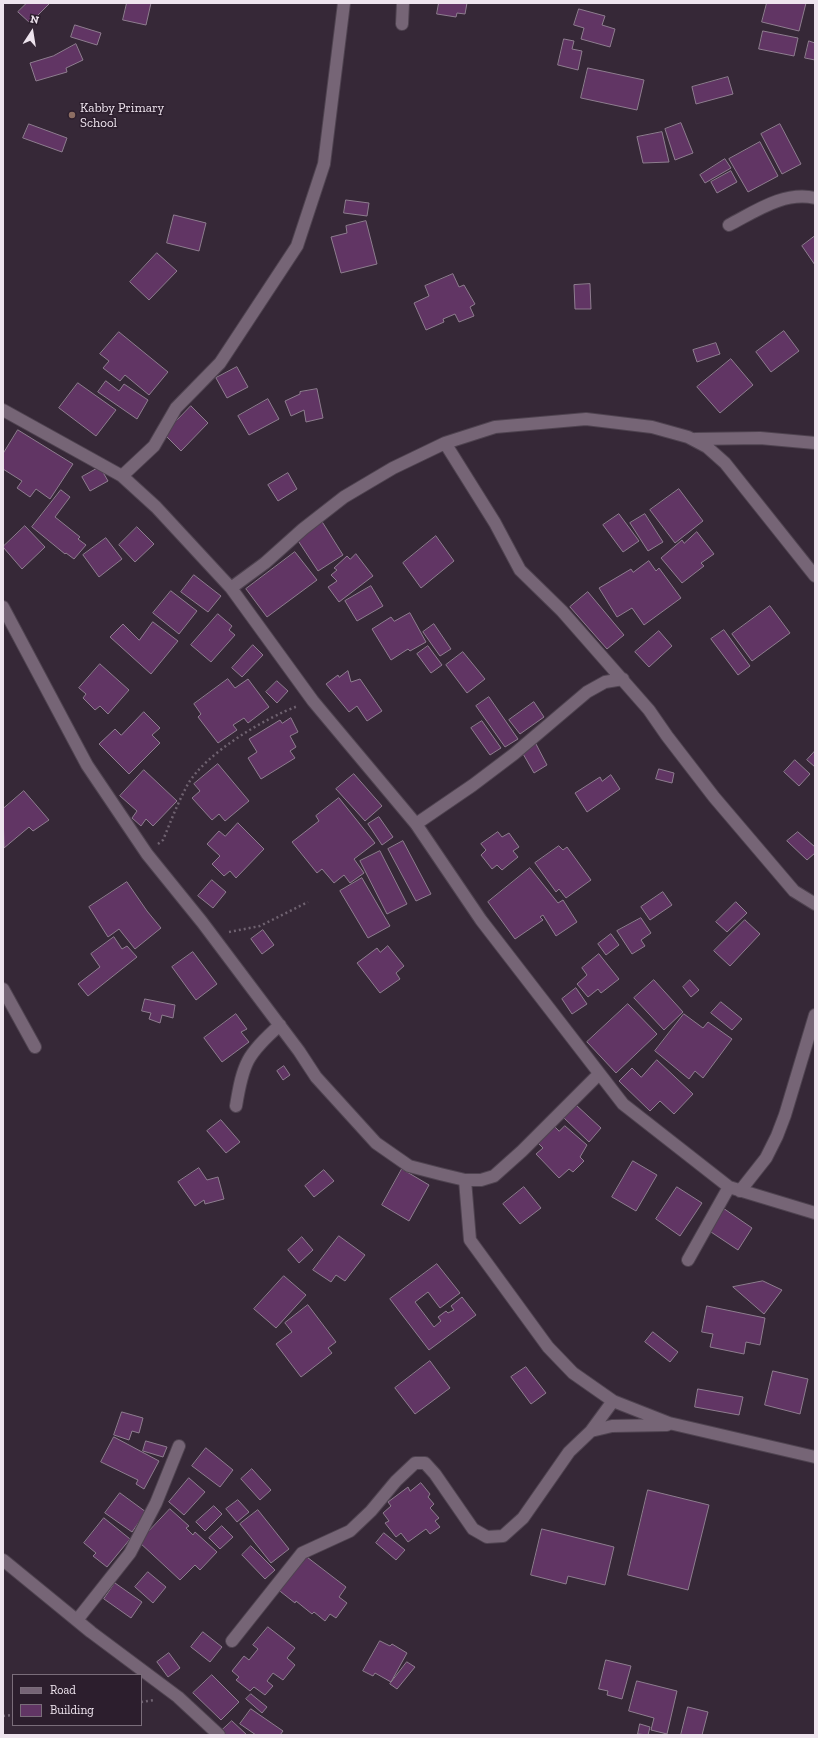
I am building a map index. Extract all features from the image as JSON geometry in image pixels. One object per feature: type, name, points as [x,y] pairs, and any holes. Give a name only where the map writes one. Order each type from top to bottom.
[{"type":"street","points":[[122,476],[154,446],[176,408],[220,363],[297,246],[324,164],[344,3]]},
{"type":"street","points":[[402,24],[403,3]]},
{"type":"street","points":[[729,225],[783,198],[804,196],[815,198]]},
{"type":"street","points":[[3,410],[122,476],[156,507],[230,588],[312,701],[416,824],[481,920],[623,1104],[734,1189],[815,1213]]},
{"type":"street","points":[[230,588],[265,563],[302,529],[344,497],[393,468],[445,443],[495,427],[586,419],[652,427],[692,439],[707,447],[725,463],[815,576]]},
{"type":"street","points":[[692,439],[760,438],[815,443]]},
{"type":"street","points":[[445,443],[495,523],[520,570],[562,611],[649,710],[714,797],[794,891],[815,904]]},
{"type":"street","points":[[3,607],[87,765],[147,854],[202,922],[280,1025],[316,1077],[376,1143],[409,1166],[465,1180],[481,1180],[494,1176],[522,1151],[599,1074]]},
{"type":"street","points":[[416,824],[473,785],[514,754],[587,692],[605,682],[622,679]]},
{"type":"street","points":[[3,989],[35,1047]]},
{"type":"street","points":[[688,1260],[734,1189],[766,1158],[785,1115],[815,1015]]},
{"type":"street","points":[[236,1106],[240,1081],[247,1061],[257,1046],[280,1025]]},
{"type":"street","points":[[465,1180],[470,1240],[477,1252],[548,1347],[573,1373],[613,1401],[675,1424],[815,1458]]},
{"type":"street","points":[[232,1641],[302,1553],[350,1531],[371,1511],[396,1481],[415,1462],[425,1463],[430,1468],[473,1528],[487,1537],[503,1536],[522,1518],[569,1452],[590,1431],[613,1401]]},
{"type":"street","points":[[590,1431],[618,1426],[675,1424]]},
{"type":"street","points":[[77,1620],[130,1553],[156,1503],[180,1446]]},
{"type":"street","points":[[3,1560],[77,1620],[178,1696],[219,1735]]},
{"type":"path","points":[[147,854],[163,840],[189,783],[214,754],[279,713],[312,701]]},
{"type":"path","points":[[227,932],[260,926],[308,902]]},
{"type":"building","points":[[27,3],[50,3],[30,23],[18,12]]},
{"type":"building","points":[[127,3],[151,3],[146,25],[123,20]]},
{"type":"building","points":[[439,3],[467,3],[465,14],[457,13],[456,17],[437,14]]},
{"type":"building","points":[[767,3],[806,3],[799,31],[762,22]]},
{"type":"building","points":[[579,9],[605,16],[602,25],[615,29],[610,47],[581,39],[584,28],[574,25]]},
{"type":"building","points":[[75,25],[101,33],[97,45],[71,37]]},
{"type":"building","points":[[763,31],[798,38],[794,56],[759,49]]},
{"type":"building","points":[[564,39],[574,41],[572,49],[582,51],[578,70],[558,65]]},
{"type":"building","points":[[809,41],[815,43],[815,60],[805,58]]},
{"type":"building","points":[[76,44],[83,60],[66,68],[67,72],[36,81],[30,63],[53,56]]},
{"type":"building","points":[[588,68],[644,80],[637,110],[581,98]]},
{"type":"building","points":[[728,77],[733,94],[696,104],[692,87]]},
{"type":"building","points":[[681,123],[693,153],[675,160],[665,129]]},
{"type":"building","points":[[29,124],[67,138],[62,152],[23,138]]},
{"type":"building","points":[[780,124],[801,164],[782,174],[761,134]]},
{"type":"building","points":[[662,132],[669,162],[643,163],[637,137]]},
{"type":"building","points":[[760,142],[778,176],[748,192],[729,159]]},
{"type":"building","points":[[725,159],[731,168],[705,183],[700,175]]},
{"type":"building","points":[[731,171],[737,182],[717,193],[711,182]]},
{"type":"building","points":[[346,200],[369,203],[367,216],[344,213]]},
{"type":"building","points":[[174,215],[206,223],[199,251],[167,243]]},
{"type":"building","points":[[366,221],[377,264],[341,273],[331,237],[347,233],[346,226]]},
{"type":"building","points":[[815,236],[815,265],[802,246]]},
{"type":"building","points":[[157,253],[177,271],[149,300],[130,282]]},
{"type":"building","points":[[453,274],[459,287],[464,285],[475,304],[470,307],[474,316],[459,322],[455,314],[443,319],[444,322],[426,330],[414,303],[429,296],[425,286]]},
{"type":"building","points":[[590,284],[591,309],[575,309],[574,285]]},
{"type":"building","points":[[784,331],[799,351],[771,372],[756,352]]},
{"type":"building","points":[[119,332],[168,372],[149,395],[125,375],[120,381],[103,368],[109,361],[100,354]]},
{"type":"building","points":[[716,343],[720,354],[697,362],[693,350]]},
{"type":"building","points":[[731,359],[753,385],[720,413],[697,387]]},
{"type":"building","points":[[237,367],[248,387],[227,398],[216,378]]},
{"type":"building","points":[[106,381],[119,391],[124,384],[148,400],[137,419],[98,392]]},
{"type":"building","points":[[78,383],[116,410],[96,436],[59,408]]},
{"type":"building","points":[[317,389],[323,418],[306,422],[304,410],[291,416],[285,401],[300,394],[300,392]]},
{"type":"building","points":[[268,399],[279,419],[249,435],[238,416]]},
{"type":"building","points":[[191,406],[208,423],[181,451],[164,434]]},
{"type":"building","points":[[18,430],[73,464],[50,499],[36,489],[30,497],[17,488],[22,481],[3,469],[3,454]]},
{"type":"building","points":[[100,467],[108,481],[90,491],[82,477]]},
{"type":"building","points":[[288,473],[297,489],[278,501],[268,485]]},
{"type":"building","points":[[679,489],[703,521],[675,543],[650,510]]},
{"type":"building","points":[[61,490],[70,497],[55,517],[80,537],[78,539],[86,545],[74,559],[66,553],[65,554],[32,527]]},
{"type":"building","points":[[619,514],[639,541],[623,552],[603,525]]},
{"type":"building","points":[[645,514],[663,542],[648,551],[630,523]]},
{"type":"building","points":[[321,520],[343,555],[318,571],[295,536]]},
{"type":"building","points":[[25,526],[45,547],[22,569],[3,547]]},
{"type":"building","points":[[137,527],[154,544],[135,562],[119,545]]},
{"type":"building","points":[[697,532],[714,554],[701,563],[704,566],[682,583],[661,558],[682,540],[684,543]]},
{"type":"building","points":[[436,536],[454,561],[421,588],[403,563]]},
{"type":"building","points":[[106,538],[122,559],[99,577],[83,555]]},
{"type":"building","points":[[295,552],[317,580],[267,617],[246,589]]},
{"type":"building","points":[[356,554],[373,576],[339,602],[328,587],[337,581],[331,575],[337,570],[334,568],[347,556],[350,559]]},
{"type":"building","points":[[649,561],[656,571],[659,568],[681,598],[644,625],[632,608],[617,617],[599,588],[631,569],[633,572]]},
{"type":"building","points":[[194,575],[221,596],[208,612],[181,592]]},
{"type":"building","points":[[371,586],[383,606],[357,621],[345,601]]},
{"type":"building","points":[[171,591],[197,611],[179,634],[153,613]]},
{"type":"building","points":[[588,592],[624,635],[607,649],[570,607]]},
{"type":"building","points":[[770,606],[790,633],[752,661],[732,634]]},
{"type":"building","points":[[410,613],[426,642],[410,651],[408,649],[391,660],[372,629],[391,617],[394,621]]},
{"type":"building","points":[[218,614],[232,626],[229,630],[235,635],[211,662],[191,645]]},
{"type":"building","points":[[153,622],[178,641],[151,674],[110,637],[123,624],[139,640]]},
{"type":"building","points":[[434,624],[451,649],[440,656],[423,632]]},
{"type":"building","points":[[724,630],[750,666],[738,675],[711,639]]},
{"type":"building","points":[[659,631],[672,646],[649,667],[635,652]]},
{"type":"building","points":[[253,645],[263,655],[242,677],[232,668]]},
{"type":"building","points":[[428,646],[442,665],[431,673],[417,654]]},
{"type":"building","points":[[463,652],[485,679],[467,693],[446,665]]},
{"type":"building","points":[[100,664],[129,690],[108,714],[100,706],[95,710],[83,698],[86,694],[79,688]]},
{"type":"building","points":[[348,671],[351,682],[360,679],[382,711],[367,721],[357,706],[349,712],[326,684],[338,675],[339,677]]},
{"type":"building","points":[[228,679],[235,688],[248,679],[269,707],[248,723],[244,718],[233,725],[237,730],[218,743],[198,717],[201,714],[194,704]]},
{"type":"building","points":[[277,681],[288,691],[277,703],[266,692]]},
{"type":"building","points":[[489,697],[518,739],[505,747],[476,706]]},
{"type":"building","points":[[534,702],[544,717],[520,734],[509,720]]},
{"type":"building","points":[[144,712],[160,728],[152,735],[160,743],[129,774],[99,744],[115,729],[121,735]]},
{"type":"building","points":[[291,718],[298,732],[290,736],[296,747],[290,751],[295,758],[261,779],[248,758],[257,752],[249,739],[280,720],[282,723]]},
{"type":"building","points":[[482,721],[501,748],[490,755],[471,728]]},
{"type":"building","points":[[536,744],[547,765],[534,773],[522,752]]},
{"type":"building","points":[[815,751],[815,767],[807,760]]},
{"type":"building","points":[[795,760],[810,774],[799,786],[784,772]]},
{"type":"building","points":[[218,764],[249,801],[225,821],[219,814],[212,820],[192,798],[200,791],[194,784]]},
{"type":"building","points":[[659,769],[674,773],[672,783],[656,779]]},
{"type":"building","points":[[144,770],[177,801],[153,826],[146,819],[141,826],[132,818],[137,811],[120,796]]},
{"type":"building","points":[[354,774],[382,806],[365,821],[336,789]]},
{"type":"building","points":[[611,775],[620,789],[587,812],[575,793],[600,777],[602,781]]},
{"type":"building","points":[[24,791],[49,820],[33,831],[29,827],[4,848],[3,809]]},
{"type":"building","points":[[339,798],[375,843],[354,859],[364,873],[350,883],[344,875],[334,883],[322,869],[317,873],[292,842],[319,821],[316,816]]},
{"type":"building","points":[[379,817],[393,837],[382,845],[368,824]]},
{"type":"building","points":[[238,823],[264,849],[236,878],[230,871],[224,876],[212,864],[220,856],[207,844],[219,831],[225,836]]},
{"type":"building","points":[[498,832],[502,837],[509,833],[519,847],[513,851],[518,857],[502,870],[497,865],[492,869],[481,855],[486,850],[481,844]]},
{"type":"building","points":[[798,832],[815,847],[815,853],[807,860],[787,841]]},
{"type":"building","points":[[403,841],[431,894],[416,901],[388,849]]},
{"type":"building","points":[[559,846],[563,850],[567,847],[591,880],[566,898],[559,889],[556,892],[535,863]]},
{"type":"building","points":[[380,851],[407,904],[387,914],[360,861]]},
{"type":"building","points":[[530,868],[558,903],[563,900],[577,922],[556,936],[543,915],[540,917],[543,920],[515,939],[488,902]]},
{"type":"building","points":[[362,878],[390,926],[368,938],[340,891]]},
{"type":"building","points":[[212,880],[226,892],[213,908],[198,896]]},
{"type":"building","points":[[127,882],[161,928],[135,949],[119,929],[108,937],[89,907]]},
{"type":"building","points":[[663,892],[672,905],[650,920],[641,907]]},
{"type":"building","points":[[736,902],[747,913],[727,932],[716,922]]},
{"type":"building","points":[[641,918],[651,933],[641,940],[645,946],[632,954],[617,931]]},
{"type":"building","points":[[745,920],[760,934],[730,966],[714,951]]},
{"type":"building","points":[[263,930],[274,945],[262,954],[251,939]]},
{"type":"building","points":[[611,934],[619,945],[606,955],[598,944]]},
{"type":"building","points":[[114,937],[122,949],[127,946],[137,957],[88,996],[78,984],[100,967],[91,954]]},
{"type":"building","points":[[388,946],[404,966],[396,973],[400,979],[380,993],[357,963],[377,948],[380,952]]},
{"type":"building","points":[[193,952],[217,984],[196,1000],[172,967]]},
{"type":"building","points":[[599,954],[619,979],[601,993],[598,989],[588,997],[577,984],[587,975],[582,968]]},
{"type":"building","points":[[654,980],[683,1012],[664,1030],[634,998]]},
{"type":"building","points":[[690,980],[699,990],[691,997],[683,987]]},
{"type":"building","points":[[576,988],[587,1004],[572,1014],[562,999]]},
{"type":"building","points":[[145,999],[175,1005],[173,1018],[162,1015],[160,1023],[149,1019],[151,1013],[142,1011]]},
{"type":"building","points":[[721,1002],[742,1019],[732,1030],[711,1013]]},
{"type":"building","points":[[628,1004],[657,1034],[616,1073],[587,1042]]},
{"type":"building","points":[[236,1014],[247,1029],[241,1032],[249,1042],[222,1062],[204,1038]]},
{"type":"building","points":[[684,1014],[703,1028],[708,1022],[732,1039],[703,1078],[695,1071],[689,1079],[655,1051]]},
{"type":"building","points":[[657,1060],[693,1094],[674,1114],[660,1101],[650,1111],[619,1081],[632,1068],[641,1077]]},
{"type":"building","points":[[284,1066],[290,1075],[283,1080],[277,1071]]},
{"type":"building","points":[[576,1105],[601,1128],[589,1142],[564,1118]]},
{"type":"building","points":[[221,1120],[240,1142],[226,1153],[207,1131]]},
{"type":"building","points":[[565,1126],[587,1145],[580,1157],[584,1161],[573,1172],[569,1169],[559,1178],[536,1154],[543,1148],[538,1143],[555,1127],[559,1131]]},
{"type":"building","points":[[633,1161],[657,1175],[636,1211],[612,1197]]},
{"type":"building","points":[[199,1168],[207,1180],[218,1177],[224,1199],[205,1204],[204,1200],[195,1206],[178,1182]]},
{"type":"building","points":[[402,1169],[429,1185],[409,1221],[382,1205]]},
{"type":"building","points":[[324,1170],[334,1181],[314,1197],[305,1186]]},
{"type":"building","points":[[524,1187],[541,1208],[520,1224],[503,1204]]},
{"type":"building","points":[[677,1187],[702,1203],[680,1236],[656,1219]]},
{"type":"building","points":[[723,1208],[752,1228],[738,1250],[708,1230]]},
{"type":"building","points":[[339,1236],[365,1255],[345,1281],[336,1275],[331,1282],[313,1270]]},
{"type":"building","points":[[302,1237],[313,1250],[299,1263],[288,1250]]},
{"type":"building","points":[[437,1264],[460,1293],[440,1308],[428,1292],[415,1302],[434,1327],[441,1321],[438,1317],[446,1311],[448,1313],[454,1310],[451,1306],[462,1297],[476,1315],[429,1350],[390,1299]]},
{"type":"building","points":[[284,1276],[306,1295],[276,1328],[254,1309]]},
{"type":"building","points":[[763,1281],[782,1290],[764,1314],[733,1287]]},
{"type":"building","points":[[308,1305],[336,1342],[328,1348],[332,1353],[301,1377],[276,1344],[292,1332],[285,1323]]},
{"type":"building","points":[[707,1306],[765,1318],[760,1345],[746,1342],[744,1354],[710,1347],[713,1334],[702,1332]]},
{"type":"building","points":[[653,1332],[678,1352],[670,1362],[645,1342]]},
{"type":"building","points":[[430,1361],[450,1388],[415,1414],[395,1388]]},
{"type":"building","points":[[526,1367],[546,1393],[531,1404],[511,1377]]},
{"type":"building","points":[[773,1371],[808,1379],[800,1414],[765,1405]]},
{"type":"building","points":[[698,1389],[743,1397],[739,1415],[695,1407]]},
{"type":"building","points":[[122,1412],[143,1418],[139,1433],[132,1431],[129,1440],[114,1435]]},
{"type":"building","points":[[114,1437],[159,1461],[144,1489],[136,1484],[138,1480],[101,1462]]},
{"type":"building","points":[[146,1441],[167,1447],[163,1457],[143,1451]]},
{"type":"building","points":[[206,1448],[233,1470],[220,1487],[192,1466]]},
{"type":"building","points":[[252,1469],[271,1490],[260,1500],[241,1479]]},
{"type":"building","points":[[189,1478],[205,1492],[184,1515],[169,1502]]},
{"type":"building","points":[[421,1483],[430,1494],[428,1497],[434,1504],[430,1508],[439,1518],[435,1521],[440,1527],[430,1534],[426,1529],[408,1542],[401,1533],[396,1537],[385,1523],[389,1521],[383,1513],[391,1506],[388,1502],[408,1487],[410,1491]]},
{"type":"building","points":[[648,1490],[709,1505],[688,1590],[628,1575]]},
{"type":"building","points":[[120,1493],[146,1512],[132,1532],[105,1513]]},
{"type":"building","points":[[238,1500],[249,1512],[237,1522],[226,1509]]},
{"type":"building","points":[[214,1506],[222,1514],[205,1531],[196,1522]]},
{"type":"building","points":[[170,1509],[189,1526],[186,1528],[193,1535],[195,1532],[217,1552],[200,1570],[195,1565],[180,1580],[139,1542]]},
{"type":"building","points":[[258,1510],[289,1549],[271,1563],[240,1524]]},
{"type":"building","points":[[104,1518],[130,1539],[107,1567],[93,1556],[96,1553],[84,1543]]},
{"type":"building","points":[[222,1526],[233,1537],[220,1549],[209,1538]]},
{"type":"building","points":[[542,1529],[614,1547],[605,1585],[568,1576],[566,1584],[531,1575]]},
{"type":"building","points":[[384,1533],[405,1550],[396,1560],[376,1543]]},
{"type":"building","points":[[251,1546],[275,1570],[265,1579],[242,1555]]},
{"type":"building","points":[[303,1554],[346,1587],[339,1597],[347,1603],[336,1618],[330,1614],[325,1621],[314,1612],[312,1614],[296,1601],[295,1603],[276,1588]]},
{"type":"building","points":[[148,1572],[166,1587],[153,1603],[135,1587]]},
{"type":"building","points":[[115,1583],[142,1602],[131,1618],[104,1599]]},
{"type":"building","points":[[268,1627],[295,1648],[287,1658],[295,1665],[283,1680],[273,1673],[267,1681],[273,1686],[265,1695],[254,1687],[250,1691],[236,1680],[239,1677],[232,1671],[244,1656],[249,1660],[258,1649],[253,1645]]},
{"type":"building","points":[[203,1632],[222,1647],[210,1662],[191,1647]]},
{"type":"building","points":[[380,1641],[390,1646],[392,1644],[407,1653],[391,1682],[375,1673],[373,1676],[363,1671]]},
{"type":"building","points":[[169,1653],[180,1668],[168,1677],[157,1662]]},
{"type":"building","points":[[606,1660],[631,1666],[622,1699],[607,1695],[608,1691],[599,1689]]},
{"type":"building","points":[[407,1662],[415,1667],[397,1689],[390,1684]]},
{"type":"building","points":[[212,1675],[239,1702],[221,1720],[193,1693]]},
{"type":"building","points":[[637,1681],[677,1691],[667,1734],[651,1730],[654,1718],[629,1711]]},
{"type":"building","points":[[251,1694],[267,1707],[262,1713],[246,1699]]},
{"type":"building","points":[[688,1707],[708,1712],[702,1735],[681,1735]]},
{"type":"building","points":[[251,1709],[283,1731],[280,1735],[256,1735],[240,1724]]},
{"type":"building","points":[[232,1721],[247,1735],[221,1735],[219,1733]]},
{"type":"building","points":[[640,1724],[650,1727],[648,1735],[638,1734]]},
{"type":"place","name":"Kabby Primary School","points":[[72,115]]}]
